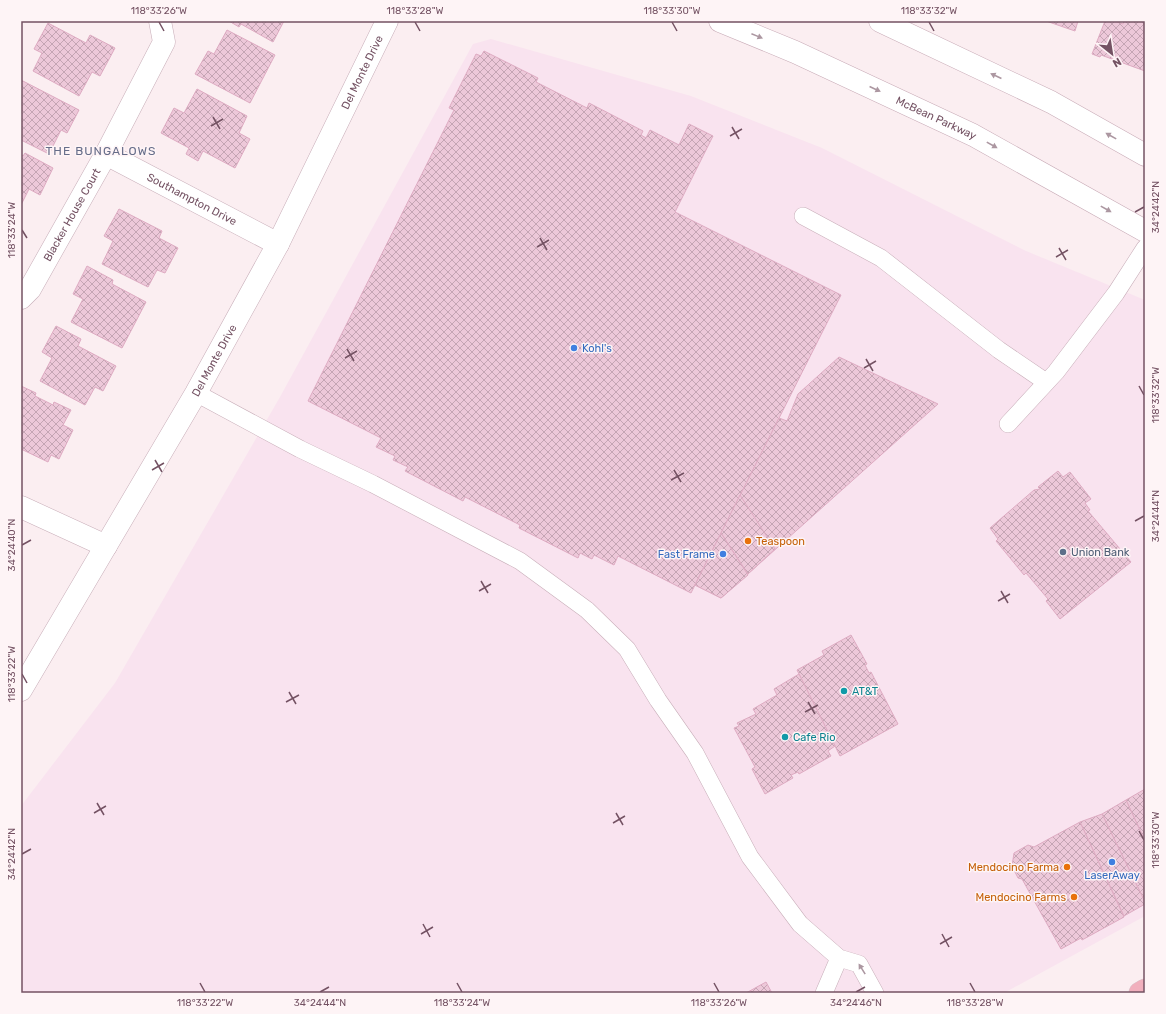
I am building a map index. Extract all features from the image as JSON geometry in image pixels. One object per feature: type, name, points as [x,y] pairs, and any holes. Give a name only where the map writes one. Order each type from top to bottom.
[{"type":"main road","points":[[1140,993],[1145,990]]},
{"type":"street","name":"Blacker House Court","points":[[21,298],[30,289],[106,154],[164,42],[160,21]]},
{"type":"street","name":"Del Monte Drive","points":[[21,690],[196,393],[278,244],[387,21]]},
{"type":"street","name":"McBean Parkway","points":[[720,21],[795,52],[973,135],[1145,231]]},
{"type":"street","points":[[880,21],[1051,102],[1145,155]]},
{"type":"street","name":"Southampton Drive","points":[[106,154],[278,244]]},
{"type":"street","points":[[21,507],[106,546]]},
{"type":"lane","points":[[803,216],[881,258],[999,350],[1046,382]]},
{"type":"lane","points":[[1008,424],[1056,372],[1116,293],[1145,248]]},
{"type":"lane","points":[[196,393],[300,449],[373,484],[520,560],[586,610],[627,649],[658,700],[695,753],[750,857],[800,924],[839,958],[859,964],[875,993]]},
{"type":"lane","points":[[824,993],[839,958]]},
{"type":"shaded area","points":[[491,39],[691,96],[822,148],[1026,251],[1145,300],[1145,916],[1004,993],[21,993],[21,806],[115,683],[280,397],[473,44]]},
{"type":"building","points":[[229,21],[284,21],[273,42],[241,24],[239,27]]},
{"type":"building","points":[[1046,21],[1078,21],[1075,31]]},
{"type":"building","points":[[1105,21],[1115,21],[1123,24],[1124,21],[1145,21],[1145,71],[1101,55],[1100,57],[1092,54]]},
{"type":"building","points":[[48,23],[86,43],[90,35],[115,48],[100,76],[92,72],[79,96],[33,71],[42,53],[34,49]]},
{"type":"building","points":[[227,30],[275,55],[250,103],[195,74],[208,51],[214,54]]},
{"type":"building","name":"Kohl's","points":[[484,51],[538,78],[536,82],[587,108],[589,103],[643,131],[641,135],[646,138],[650,130],[679,145],[689,124],[713,136],[675,212],[841,295],[691,593],[618,556],[614,565],[594,555],[592,559],[580,553],[578,558],[519,528],[520,525],[465,497],[463,501],[405,471],[408,467],[393,460],[395,456],[376,447],[381,438],[308,401],[454,110],[449,108],[476,54],[481,56]]},
{"type":"building","points":[[21,80],[79,110],[67,133],[61,130],[49,154],[21,140]]},
{"type":"building","points":[[197,89],[247,116],[239,133],[250,139],[235,168],[203,151],[198,161],[186,154],[189,148],[161,133],[174,108],[184,113]]},
{"type":"building","points":[[25,153],[53,168],[40,195],[29,189],[21,205],[21,155],[23,156]]},
{"type":"building","points":[[119,209],[162,231],[159,238],[178,248],[165,273],[157,270],[148,287],[102,264],[113,241],[104,236]]},
{"type":"building","points":[[87,266],[113,280],[112,284],[146,302],[122,348],[71,322],[83,299],[73,294]]},
{"type":"building","points":[[56,326],[81,339],[78,346],[116,366],[103,391],[95,387],[85,405],[40,381],[52,358],[42,352]]},
{"type":"building","points":[[839,357],[938,404],[721,598],[695,585],[779,418],[787,421],[798,394]]},
{"type":"building","points":[[21,386],[36,393],[35,396],[53,405],[54,402],[71,410],[63,425],[73,430],[59,459],[51,455],[48,462],[21,449]]},
{"type":"building","name":"Union Bank","points":[[1058,471],[1063,477],[1070,472],[1091,499],[1085,503],[1090,510],[1088,511],[1131,562],[1060,619],[1046,601],[1048,599],[1026,573],[1024,575],[996,541],[998,539],[990,528],[1034,490],[1040,489],[1038,487]]},
{"type":"building","name":"Teaspoon","points":[[740,495],[775,549],[748,574],[721,533]]},
{"type":"building","name":"Fast Frame","points":[[721,533],[748,575],[721,598],[695,585]]},
{"type":"building","name":"AT&T","points":[[851,635],[867,664],[865,665],[869,673],[871,672],[898,724],[840,756],[797,670],[824,655],[822,651]]},
{"type":"building","name":"Cafe Rio","points":[[799,674],[835,746],[828,751],[831,756],[799,774],[798,772],[791,775],[793,778],[765,794],[752,769],[755,767],[734,728],[739,726],[737,723],[756,714],[753,709],[777,695],[774,689]]},
{"type":"building","points":[[1145,789],[1145,841],[1126,800]]},
{"type":"building","points":[[1126,800],[1145,841],[1145,902],[1102,814]]},
{"type":"building","name":"LaserAway","points":[[1102,814],[1145,902],[1145,904],[1124,916],[1080,822]]},
{"type":"building","name":"Mendocino Farms","points":[[1080,822],[1124,917],[1082,940],[1081,938],[1061,949],[1022,879],[1018,878],[1012,866],[1014,853],[1028,845],[1034,847]]},
{"type":"building","points":[[766,982],[772,993],[746,993]]},
{"type":"place","name":"Kohl's","points":[[574,348]]},
{"type":"place","name":"Teaspoon","points":[[748,541]]},
{"type":"place","name":"Union Bank","points":[[1063,552]]},
{"type":"place","name":"Fast Frame","points":[[723,554]]},
{"type":"place","name":"AT&T","points":[[844,691]]},
{"type":"place","name":"Cafe Rio","points":[[785,737]]},
{"type":"place","name":"LaserAway","points":[[1112,862]]},
{"type":"place","name":"Mendocino Farma","points":[[1067,867]]},
{"type":"place","name":"Mendocino Farms","points":[[1074,897]]},
{"type":"district","name":"THE BUNGALOWS","points":[[101,151]]}]
